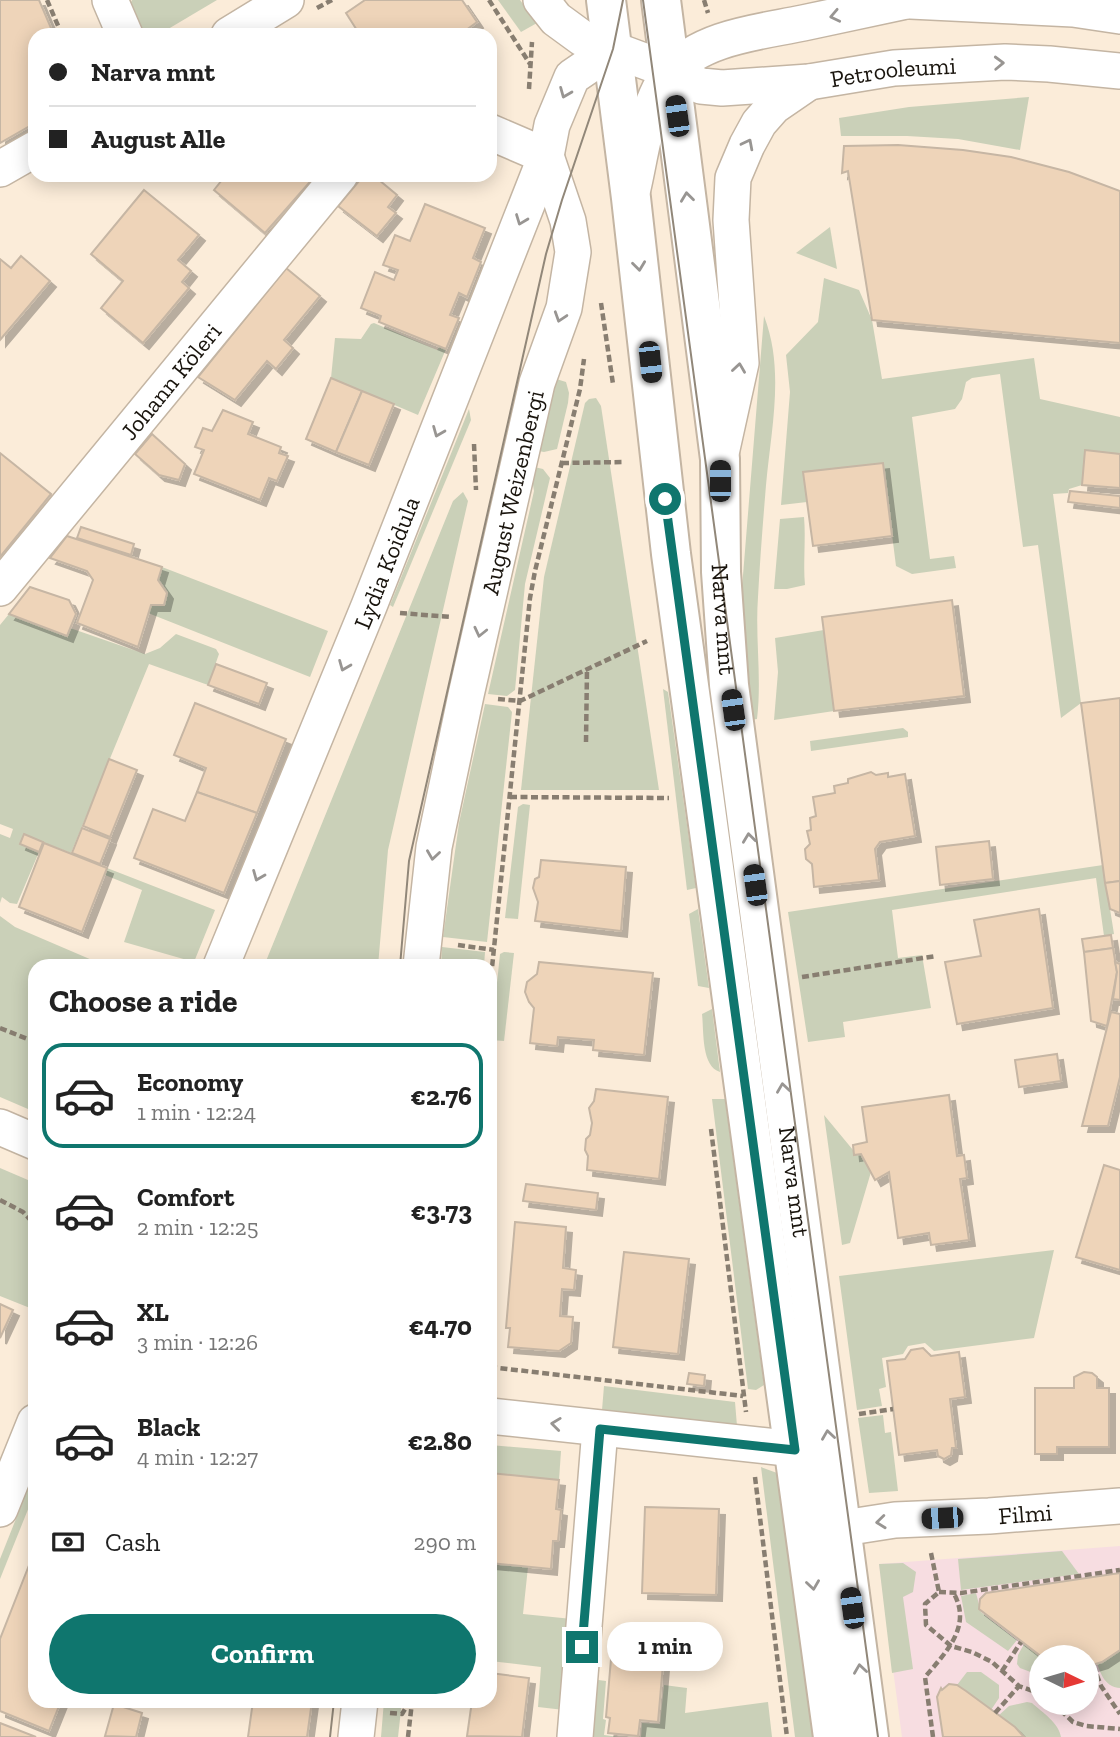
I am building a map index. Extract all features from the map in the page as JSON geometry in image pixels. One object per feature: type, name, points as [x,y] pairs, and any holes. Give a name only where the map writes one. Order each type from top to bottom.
[{"type":"main road","name":"Narva mnt","points":[[606,0],[671,554],[795,1450],[823,1528],[869,1737]]},
{"type":"main road","name":"Narva mnt","points":[[661,0],[720,459],[721,572],[729,685],[823,1528],[833,1737]]},
{"type":"street","points":[[110,0],[122,28]]},
{"type":"street","points":[[240,28],[286,0]]},
{"type":"street","name":"Petrooleumi","points":[[541,0],[569,30],[701,86],[722,88],[809,82],[894,68],[1005,62],[1120,71]]},
{"type":"street","points":[[631,198],[656,95],[671,72],[696,53],[715,44],[896,1],[1073,9],[1120,16]]},
{"type":"street","points":[[497,135],[546,156],[552,125],[572,76],[613,49]]},
{"type":"street","points":[[720,459],[741,363],[731,220],[733,178],[759,123],[774,106],[809,82]]},
{"type":"street","points":[[0,169],[28,153]]},
{"type":"street","name":"Lydia Koidula","points":[[224,959],[369,606],[546,156]]},
{"type":"street","name":"August Weizenbergi","points":[[422,959],[434,847],[466,695],[537,383],[564,308],[573,251],[568,221],[546,156]]},
{"type":"street","name":"Johann Köleri","points":[[0,588],[334,182]]},
{"type":"street","points":[[0,1127],[28,1139]]},
{"type":"street","points":[[497,1417],[795,1450]]},
{"type":"street","points":[[575,1737],[600,1429]]},
{"type":"street","points":[[0,1509],[28,1439]]},
{"type":"street","name":"Filmi","points":[[823,1528],[895,1520],[1120,1506]]},
{"type":"street","points":[[356,1737],[359,1708]]},
{"type":"path","points":[[47,0],[59,28]]},
{"type":"path","points":[[489,0],[530,65]]},
{"type":"path","points":[[528,96],[532,41],[538,36]]},
{"type":"path","points":[[493,959],[535,571],[580,389],[585,350]]},
{"type":"path","points":[[474,444],[476,495]]},
{"type":"path","points":[[562,463],[624,462]]},
{"type":"path","points":[[369,606],[398,613],[452,617]]},
{"type":"path","points":[[466,695],[520,701],[650,640]]},
{"type":"path","points":[[586,742],[587,669]]},
{"type":"path","points":[[510,797],[670,798]]},
{"type":"path","points":[[798,977],[936,956]]},
{"type":"path","points":[[0,1028],[28,1039]]},
{"type":"path","points":[[0,1200],[28,1217]]},
{"type":"path","points":[[497,1368],[743,1396]]},
{"type":"path","points":[[852,1415],[893,1409]]},
{"type":"path","points":[[754,1466],[787,1737]]},
{"type":"path","points":[[930,1547],[940,1592]]},
{"type":"path","points":[[1029,1690],[1019,1686],[1002,1671],[972,1652],[951,1646],[926,1625],[925,1604],[940,1592],[1084,1577],[1120,1570]]},
{"type":"path","points":[[933,1737],[925,1677],[951,1646],[961,1623],[959,1602],[953,1592]]},
{"type":"path","points":[[1002,1671],[1021,1642]]},
{"type":"path","points":[[1099,1681],[1120,1714]]},
{"type":"path","points":[[995,1713],[1019,1686]]},
{"type":"path","points":[[408,1737],[411,1708]]},
{"type":"path","points":[[1066,1715],[1073,1722],[1086,1726],[1120,1729]]},
{"type":"shaded area","points":[[1120,1546],[1120,1737],[902,1737],[879,1564]]},
{"type":"green space","points":[[132,0],[217,0],[170,28],[133,28],[126,13]]},
{"type":"green space","points":[[498,0],[520,0],[537,23],[521,32]]},
{"type":"green space","points":[[1029,97],[1020,150],[958,139],[841,136],[839,118],[909,107]]},
{"type":"green space","points":[[830,227],[837,269],[796,253]]},
{"type":"green space","points":[[824,278],[859,290],[872,320],[882,379],[1034,358],[1040,399],[1120,417],[1120,454],[1085,450],[1082,485],[1069,489],[1068,493],[1053,494],[1081,703],[1061,718],[1038,545],[1023,547],[1000,374],[972,378],[966,382],[962,399],[955,409],[912,417],[930,559],[954,556],[956,568],[912,574],[896,566],[883,463],[804,472],[807,502],[781,505],[790,392],[786,355],[818,322]]},
{"type":"green space","points":[[764,316],[774,357],[775,400],[758,597],[757,719],[750,720],[738,637]]},
{"type":"green space","points":[[374,323],[437,350],[440,346],[446,349],[418,415],[331,378],[335,338],[361,339]]},
{"type":"green space","points":[[553,378],[566,382],[569,393],[557,449],[544,452],[533,450]]},
{"type":"green space","points":[[596,398],[601,406],[659,790],[521,790],[544,577],[585,403]]},
{"type":"green space","points":[[469,409],[471,420],[393,607],[390,605]]},
{"type":"green space","points":[[530,466],[543,469],[550,478],[525,584],[515,690],[507,696],[488,694],[534,491]]},
{"type":"green space","points":[[463,492],[468,501],[388,850],[379,959],[267,959],[453,501]]},
{"type":"green space","points":[[804,517],[805,585],[774,589],[780,519]]},
{"type":"green space","points":[[162,567],[328,631],[310,677],[148,613],[151,605],[164,605],[167,593],[158,580]]},
{"type":"green space","points":[[9,614],[70,628],[145,654],[160,648],[176,634],[216,649],[219,654],[208,685],[149,664],[71,853],[24,835],[20,844],[39,852],[17,904],[2,897],[0,903],[0,834],[10,838],[13,829],[0,824],[0,625]]},
{"type":"green space","points":[[824,630],[834,711],[774,720],[778,672],[775,638]]},
{"type":"green space","points":[[663,689],[668,692],[696,888],[687,890]]},
{"type":"green space","points":[[485,704],[508,707],[512,712],[487,942],[443,937],[459,823]]},
{"type":"green space","points":[[903,728],[908,732],[908,737],[811,751],[810,741]]},
{"type":"green space","points":[[523,804],[530,805],[518,919],[505,918],[518,807]]},
{"type":"green space","points":[[1103,865],[1114,934],[1104,936],[1096,878],[892,910],[898,958],[922,955],[931,1008],[843,1022],[845,1037],[808,1042],[788,912]]},
{"type":"green space","points":[[107,868],[215,910],[195,959],[184,959],[124,942],[142,890],[105,875]]},
{"type":"green space","points":[[698,909],[709,988],[698,986],[689,914]]},
{"type":"green space","points":[[0,916],[15,927],[90,959],[28,959],[28,1109],[0,1097]]},
{"type":"green space","points":[[442,947],[485,952],[484,959],[441,959]]},
{"type":"green space","points":[[514,953],[504,1041],[497,1040],[500,954]]},
{"type":"green space","points":[[712,1009],[720,1072],[709,1063],[706,1055],[702,1014]]},
{"type":"green space","points":[[712,1099],[725,1099],[764,1385],[756,1390],[748,1389]]},
{"type":"green space","points":[[824,1115],[853,1150],[854,1155],[861,1154],[871,1172],[850,1243],[842,1245]]},
{"type":"green space","points":[[0,1168],[28,1180],[28,1307],[0,1296]]},
{"type":"green space","points":[[1054,1250],[1034,1338],[934,1351],[925,1343],[908,1346],[903,1354],[882,1358],[886,1387],[879,1389],[882,1406],[857,1410],[839,1276]]},
{"type":"green space","points":[[604,1386],[735,1402],[737,1426],[602,1410]]},
{"type":"green space","points":[[883,1415],[885,1433],[891,1432],[898,1491],[869,1493],[858,1418]]},
{"type":"green space","points":[[497,1446],[561,1451],[559,1480],[497,1474]]},
{"type":"green space","points":[[761,1467],[777,1473],[813,1737],[795,1737]]},
{"type":"green space","points":[[28,1489],[28,1509],[0,1579],[0,1559]]},
{"type":"green space","points":[[1062,1551],[1079,1574],[961,1590],[958,1559]]},
{"type":"green space","points":[[903,1563],[916,1572],[913,1592],[903,1597],[913,1669],[892,1673],[879,1564]]},
{"type":"green space","points":[[497,1564],[528,1567],[523,1614],[572,1619],[564,1710],[538,1707],[541,1667],[497,1662]]},
{"type":"green space","points":[[976,1593],[981,1612],[1017,1640],[1008,1651],[966,1622],[961,1596]]},
{"type":"green space","points":[[1024,1644],[1029,1648],[1029,1671],[1017,1664]]},
{"type":"green space","points":[[1120,1650],[1120,1688],[1111,1686],[1105,1680],[1099,1669],[1099,1662]]},
{"type":"green space","points":[[967,1672],[981,1672],[999,1685],[999,1698],[991,1710],[957,1685]]},
{"type":"green space","points":[[591,1679],[606,1681],[604,1735],[619,1737],[586,1737]]},
{"type":"green space","points":[[664,1685],[687,1688],[685,1713],[768,1702],[772,1737],[641,1737],[642,1723],[660,1724]]},
{"type":"green space","points":[[1029,1702],[1029,1715],[1046,1715],[1057,1727],[1061,1737],[1024,1737],[1015,1727],[998,1716],[1009,1706]]},
{"type":"green space","points":[[383,1708],[401,1708],[398,1737],[381,1737]]},
{"type":"building","points":[[0,0],[39,0],[51,28],[28,28],[28,127],[0,143]]},
{"type":"building","points":[[365,0],[462,0],[477,22],[469,28],[356,28],[346,13]]},
{"type":"building","points":[[898,145],[1011,157],[1069,172],[1120,191],[1120,343],[872,320],[848,171],[842,173],[844,146]]},
{"type":"building","points":[[220,182],[310,182],[265,233],[214,190]]},
{"type":"building","points":[[358,182],[381,182],[397,195],[388,207],[396,213],[377,236],[338,206]]},
{"type":"building","points":[[144,190],[199,235],[178,260],[191,271],[182,282],[189,288],[143,343],[101,308],[123,281],[91,254]]},
{"type":"building","points":[[425,204],[485,228],[473,258],[481,262],[467,297],[459,293],[450,315],[459,318],[446,349],[379,322],[381,316],[361,308],[375,272],[394,280],[398,270],[383,265],[395,235],[410,241]]},
{"type":"building","points":[[21,256],[50,281],[0,340],[0,259],[11,268]]},
{"type":"building","points":[[286,268],[320,296],[284,340],[293,348],[276,369],[267,361],[235,400],[198,377]]},
{"type":"building","points":[[331,378],[362,391],[336,452],[306,439]]},
{"type":"building","points":[[362,391],[394,404],[369,465],[336,452]]},
{"type":"building","points":[[223,410],[253,422],[248,434],[281,447],[279,453],[288,456],[277,481],[269,478],[260,500],[194,474],[204,450],[195,447],[203,428],[212,431]]},
{"type":"building","points":[[152,434],[185,464],[179,480],[159,475],[135,454]]},
{"type":"building","points":[[1085,450],[1120,454],[1120,488],[1082,485]]},
{"type":"building","points":[[0,453],[51,494],[0,557]]},
{"type":"building","points":[[883,463],[892,536],[813,546],[803,472]]},
{"type":"building","points":[[1070,491],[1120,496],[1120,508],[1068,502]]},
{"type":"building","points":[[81,527],[134,544],[131,555],[77,538]]},
{"type":"building","points":[[67,536],[162,567],[158,580],[167,593],[164,605],[151,605],[138,647],[77,623],[93,580],[87,571],[50,558]]},
{"type":"building","points":[[30,587],[69,600],[76,614],[67,636],[9,614]]},
{"type":"building","points":[[952,600],[964,696],[834,711],[822,617]]},
{"type":"building","points":[[216,664],[267,683],[259,704],[208,685]]},
{"type":"building","points":[[1120,698],[1120,881],[1105,883],[1081,703]]},
{"type":"building","points":[[195,703],[286,739],[257,813],[197,792],[206,768],[174,755]]},
{"type":"building","points":[[109,759],[137,770],[110,837],[83,826]]},
{"type":"building","points":[[871,772],[876,775],[888,773],[888,777],[905,774],[915,836],[880,842],[875,849],[879,880],[814,887],[812,864],[806,859],[805,849],[810,844],[807,831],[811,830],[810,818],[816,816],[813,797],[835,793],[834,786],[848,783],[848,779]]},
{"type":"building","points":[[197,792],[257,813],[224,893],[134,858],[153,809],[185,821]]},
{"type":"building","points":[[82,828],[110,839],[100,864],[72,853]]},
{"type":"building","points":[[24,834],[43,842],[39,852],[20,844]]},
{"type":"building","points":[[989,841],[993,879],[940,885],[936,847]]},
{"type":"building","points":[[44,843],[107,868],[82,932],[19,907]]},
{"type":"building","points":[[541,860],[626,867],[621,931],[535,921],[538,902],[533,888],[535,879],[539,877]]},
{"type":"building","points":[[1120,881],[1120,913],[1110,909],[1105,883]]},
{"type":"building","points":[[1039,909],[1053,1008],[957,1024],[945,962],[981,956],[974,920]]},
{"type":"building","points":[[1111,935],[1113,948],[1084,952],[1082,939]]},
{"type":"building","points":[[1113,948],[1117,972],[1107,1026],[1091,1021],[1084,952]]},
{"type":"building","points":[[539,962],[653,973],[644,1055],[593,1050],[594,1040],[558,1037],[557,1046],[530,1043],[534,1008],[525,992],[527,982],[537,974]]},
{"type":"building","points":[[1115,962],[1120,964],[1120,1000],[1113,999],[1117,972]]},
{"type":"building","points":[[1111,1012],[1120,1014],[1120,1077],[1108,1126],[1082,1126]]},
{"type":"building","points":[[1057,1054],[1061,1081],[1019,1087],[1015,1060]]},
{"type":"building","points":[[596,1089],[668,1097],[659,1179],[587,1170],[586,1139],[590,1135],[592,1123],[589,1108],[594,1101]]},
{"type":"building","points":[[949,1095],[957,1156],[964,1155],[967,1178],[960,1179],[969,1240],[931,1245],[929,1233],[898,1238],[889,1172],[875,1180],[861,1154],[854,1155],[853,1145],[867,1142],[862,1107]]},
{"type":"building","points":[[1104,1165],[1120,1170],[1120,1270],[1076,1257]]},
{"type":"building","points":[[526,1184],[598,1193],[596,1210],[523,1201]]},
{"type":"building","points":[[515,1222],[566,1227],[563,1268],[576,1270],[574,1290],[562,1289],[560,1316],[573,1317],[571,1343],[559,1351],[508,1347],[510,1328],[506,1328]]},
{"type":"building","points":[[624,1252],[689,1259],[678,1354],[613,1347]]},
{"type":"building","points":[[0,1304],[13,1310],[0,1338]]},
{"type":"building","points":[[923,1348],[931,1356],[959,1352],[965,1397],[950,1399],[956,1448],[952,1448],[951,1455],[944,1459],[938,1456],[937,1450],[899,1455],[887,1361],[905,1359],[911,1350]]},
{"type":"building","points":[[1084,1372],[1097,1377],[1097,1388],[1109,1388],[1109,1447],[1057,1447],[1057,1454],[1035,1454],[1035,1388],[1074,1388],[1074,1377]]},
{"type":"building","points":[[689,1373],[705,1375],[704,1386],[687,1384]]},
{"type":"building","points":[[497,1474],[559,1480],[556,1509],[561,1510],[558,1541],[553,1541],[551,1569],[497,1564]]},
{"type":"building","points":[[645,1507],[719,1509],[716,1595],[642,1593]]},
{"type":"building","points":[[28,1568],[28,1708],[58,1708],[49,1731],[0,1711],[0,1639]]},
{"type":"building","points":[[1120,1573],[1120,1650],[1099,1663],[1099,1645],[1029,1647],[979,1609],[980,1599],[986,1593]]},
{"type":"building","points":[[613,1636],[665,1641],[658,1722],[640,1720],[638,1736],[608,1733],[610,1718],[606,1717]]},
{"type":"building","points":[[497,1674],[529,1678],[522,1737],[467,1736],[471,1708],[497,1708]]},
{"type":"building","points":[[949,1684],[957,1685],[966,1691],[1015,1727],[1024,1737],[943,1737],[937,1697],[941,1688],[942,1690]]},
{"type":"building","points":[[113,1708],[126,1708],[142,1713],[136,1737],[105,1736]]},
{"type":"building","points":[[252,1708],[311,1708],[307,1737],[248,1737]]},
{"type":"building","points":[[0,1723],[36,1737],[0,1737]]},
{"type":"tram line","points":[[401,959],[409,861],[546,254],[613,49],[623,0]]},
{"type":"tram line","points":[[643,0],[878,1737]]},
{"type":"tram line","points":[[330,1737],[333,1708]]},
{"type":"route","points":[[582,1647],[600,1429],[795,1450],[665,499]]}]
